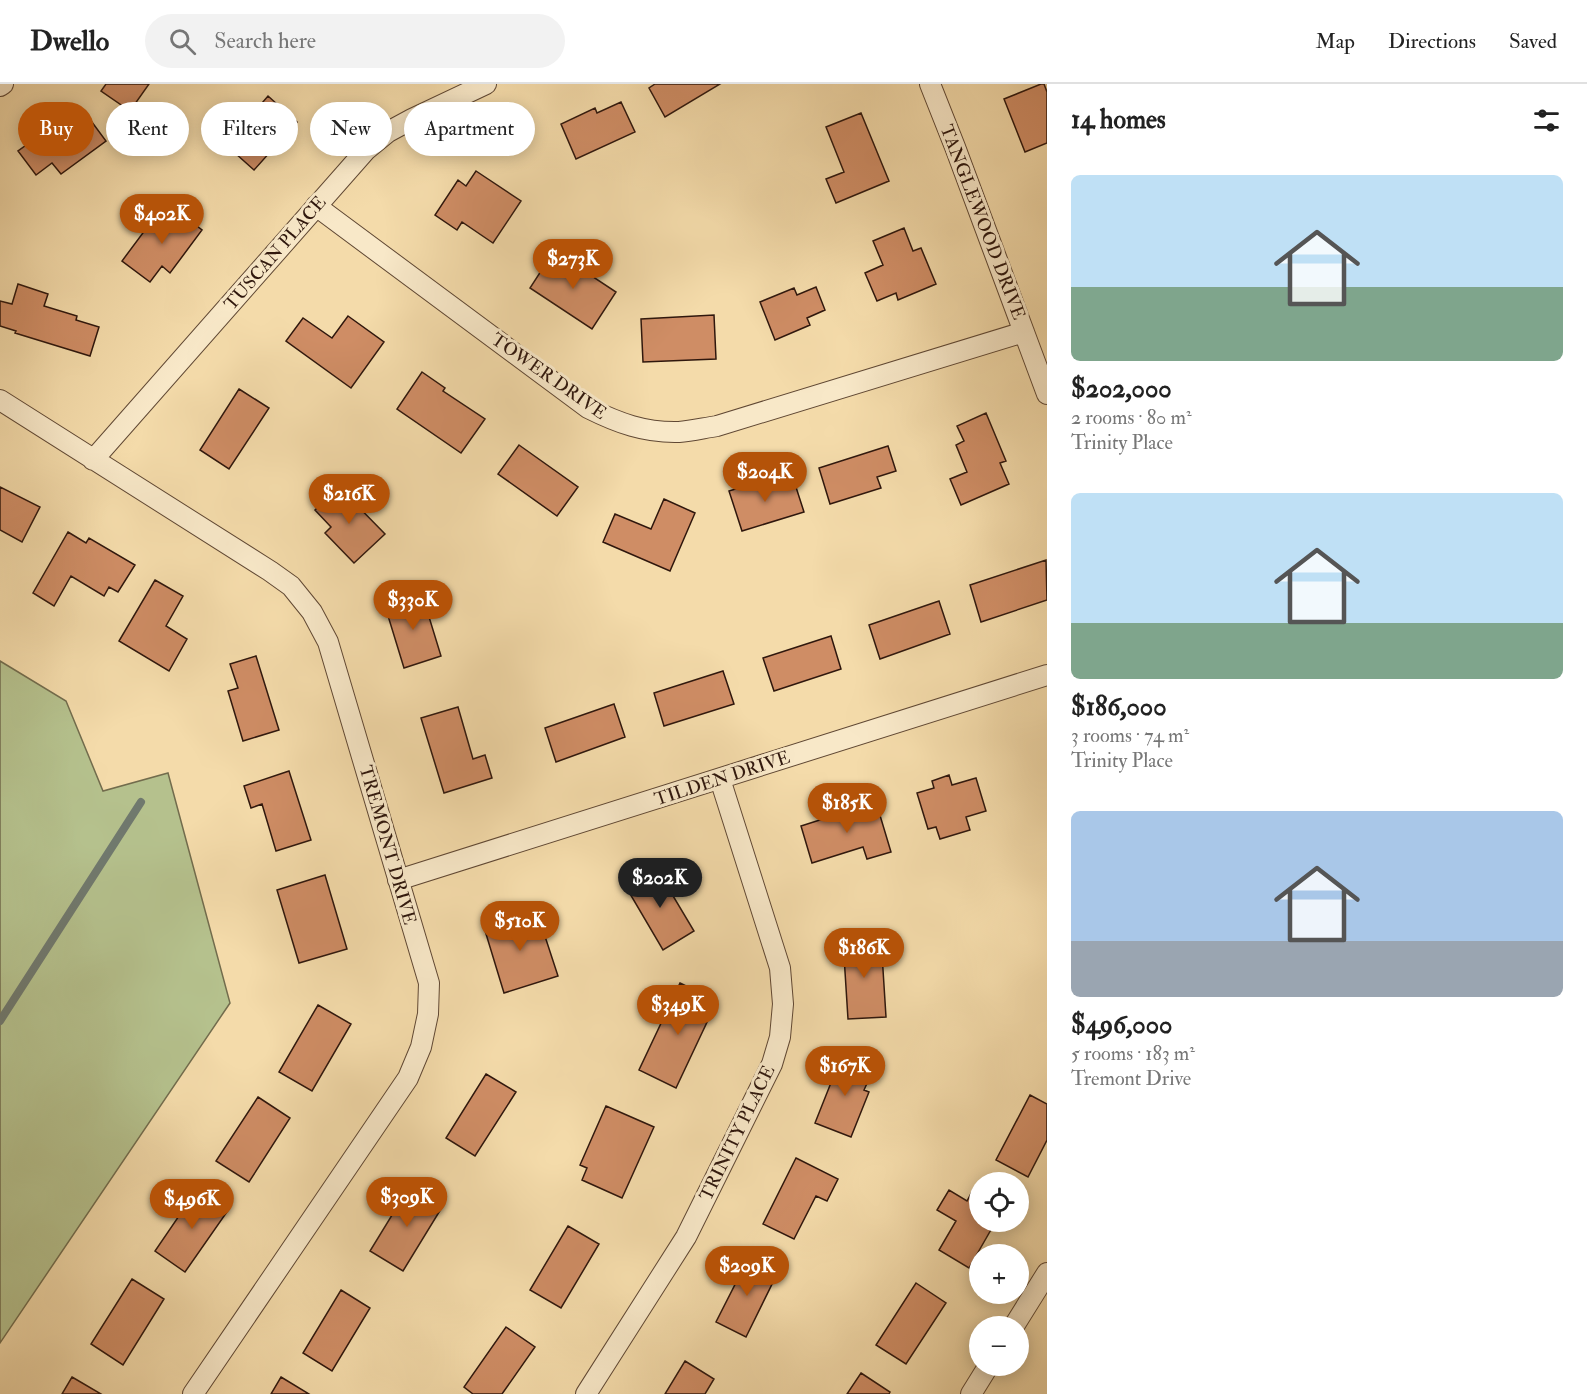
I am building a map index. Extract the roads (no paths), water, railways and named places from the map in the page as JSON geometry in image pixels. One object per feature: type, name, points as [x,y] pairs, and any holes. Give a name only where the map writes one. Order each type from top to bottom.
[{"type":"street","name":"TUSCAN PLACE","points":[[93,459],[366,150],[388,132],[486,84]]},
{"type":"street","name":"TANGLEWOOD DRIVE","points":[[930,84],[956,147],[1047,394]]},
{"type":"street","name":"TOWER DRIVE","points":[[316,206],[588,408],[613,421],[646,430],[679,432],[717,426],[1024,332]]},
{"type":"street","name":"TREMONT DRIVE","points":[[0,400],[270,571],[291,586],[312,612],[328,642],[429,983],[428,1014],[420,1047],[408,1078],[193,1394]]},
{"type":"street","name":"TILDEN DRIVE","points":[[398,880],[1047,675]]},
{"type":"street","name":"TRINITY PLACE","points":[[586,1394],[686,1237],[772,1064],[780,1037],[783,1004],[780,968],[720,778]]},
{"type":"street","points":[[1020,1316],[1047,1274]]},
{"type":"street","points":[[971,1394],[983,1376]]},
{"type":"waterway","points":[[0,1021],[141,802]]}]
